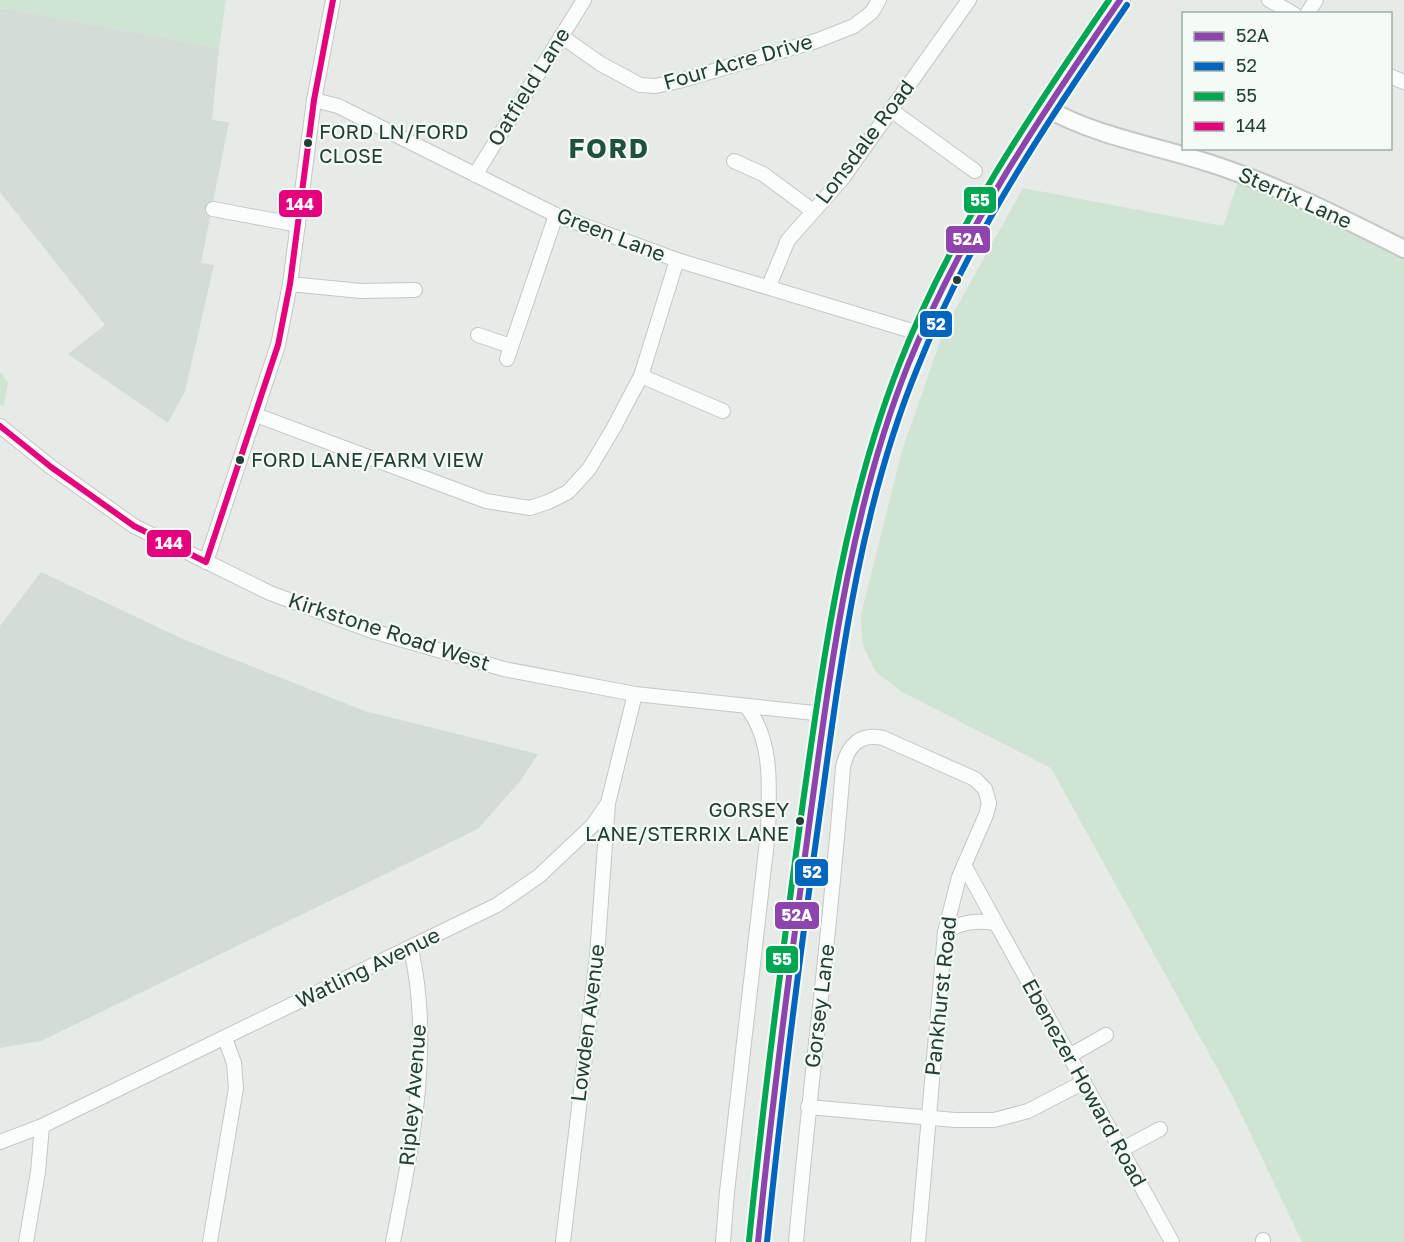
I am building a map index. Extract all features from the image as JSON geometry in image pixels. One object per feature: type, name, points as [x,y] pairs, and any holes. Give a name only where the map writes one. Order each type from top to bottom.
[{"type":"main road","name":"Gorsey Lane","points":[[758,1242],[778,1048],[824,714],[841,609],[864,500],[884,434],[922,334],[974,232],[1078,61],[1120,0]]},
{"type":"street","points":[[206,562],[278,345],[290,284],[314,100],[333,0]]},
{"type":"street","name":"Oatfield Lane","points":[[476,175],[584,0]]},
{"type":"street","name":"Four Acre Drive","points":[[561,36],[601,64],[640,85],[655,86],[816,40],[854,26],[872,12],[879,0]]},
{"type":"street","name":"Lonsdale Road","points":[[769,286],[788,240],[842,179],[969,0]]},
{"type":"street","points":[[1269,0],[1290,12]]},
{"type":"street","name":"Green Lane","points":[[314,100],[338,106],[556,215],[677,260],[922,334]]},
{"type":"street","name":"Sterrix Lane","points":[[1048,109],[1086,127],[1246,175],[1318,206],[1404,249]]},
{"type":"street","points":[[891,110],[975,171]]},
{"type":"street","points":[[734,161],[763,174],[813,211]]},
{"type":"street","points":[[213,209],[298,225]]},
{"type":"street","points":[[478,335],[509,353],[556,215]]},
{"type":"street","points":[[256,415],[486,501],[530,508],[548,502],[568,492],[589,469],[613,429],[640,376],[677,260]]},
{"type":"street","points":[[290,284],[361,291],[414,290]]},
{"type":"street","points":[[640,376],[723,411]]},
{"type":"street","name":"Kirkstone Road West","points":[[0,426],[51,467],[134,526],[270,592],[372,631],[504,669],[635,694],[824,714]]},
{"type":"street","name":"Watling Avenue","points":[[0,1142],[42,1126],[411,948],[497,905],[539,876],[593,825],[608,803],[635,694]]},
{"type":"street","points":[[723,1242],[768,832],[769,793],[766,756],[761,732],[746,706]]},
{"type":"street","name":"Pankhurst Road","points":[[860,740],[874,736],[883,738],[969,776],[981,783],[988,796],[988,809],[964,865],[953,897],[945,932],[918,1242]]},
{"type":"street","name":"Gorsey Lane","points":[[796,1242],[808,1107],[836,867],[843,767],[848,750],[852,744],[860,740]]},
{"type":"street","name":"Lowden Avenue","points":[[563,1242],[597,956],[608,803]]},
{"type":"street","name":"Ebenezer Howard Road","points":[[964,865],[1172,1242]]},
{"type":"street","points":[[945,932],[956,925],[971,921],[995,923]]},
{"type":"street","name":"Ripley Avenue","points":[[393,1242],[415,1128],[421,1047],[418,980],[411,948]]},
{"type":"street","points":[[1069,1056],[1106,1035]]},
{"type":"street","points":[[210,1242],[236,1088],[234,1063],[225,1038]]},
{"type":"street","points":[[808,1107],[976,1121],[1011,1117],[1046,1103],[1084,1082]]},
{"type":"street","points":[[26,1242],[38,1172],[42,1126]]},
{"type":"street","points":[[1121,1150],[1160,1129]]},
{"type":"shaded area","points":[[2,8],[219,48],[212,120],[229,122],[201,263],[214,265],[185,391],[168,423],[68,354],[105,325],[0,192],[0,10]]},
{"type":"shaded area","points":[[41,572],[185,640],[365,711],[538,754],[521,780],[478,829],[41,1041],[0,1048],[0,626]]},
{"type":"green space","points":[[0,0],[226,0],[219,48],[2,8],[0,10]]},
{"type":"green space","points":[[1238,182],[1308,211],[1404,258],[1404,1242],[1302,1242],[1233,1097],[1051,768],[902,692],[875,671],[862,643],[861,615],[902,451],[944,330],[1023,188],[1223,226]]},
{"type":"green space","points":[[0,372],[8,382],[4,406],[0,405]]},
{"type":"transit line","name":"144","points":[[0,426],[51,467],[134,526],[206,562],[278,345],[290,284],[314,100],[333,0]]},
{"type":"transit line","name":"55","points":[[749,1241],[781,966],[819,691],[838,581],[864,472],[899,365],[942,269],[1021,131],[1109,0]]},
{"type":"transit line","name":"52A","points":[[758,1242],[784,1019],[837,632],[847,578],[873,470],[908,365],[952,269],[1032,132],[1120,0]]},
{"type":"transit line","name":"52","points":[[767,1242],[792,1020],[837,689],[856,580],[881,473],[917,369],[938,320],[985,227],[1068,92],[1127,5]]},
{"type":"place","name":"FORD LN/FORD CLOSE","points":[[308,143]]},
{"type":"place","name":"FORD LANE/FARM VIEW","points":[[240,460]]},
{"type":"place","name":"GORSEY LANE/STERRIX LANE","points":[[800,821]]},
{"type":"district","name":"FORD","points":[[609,149]]}]
